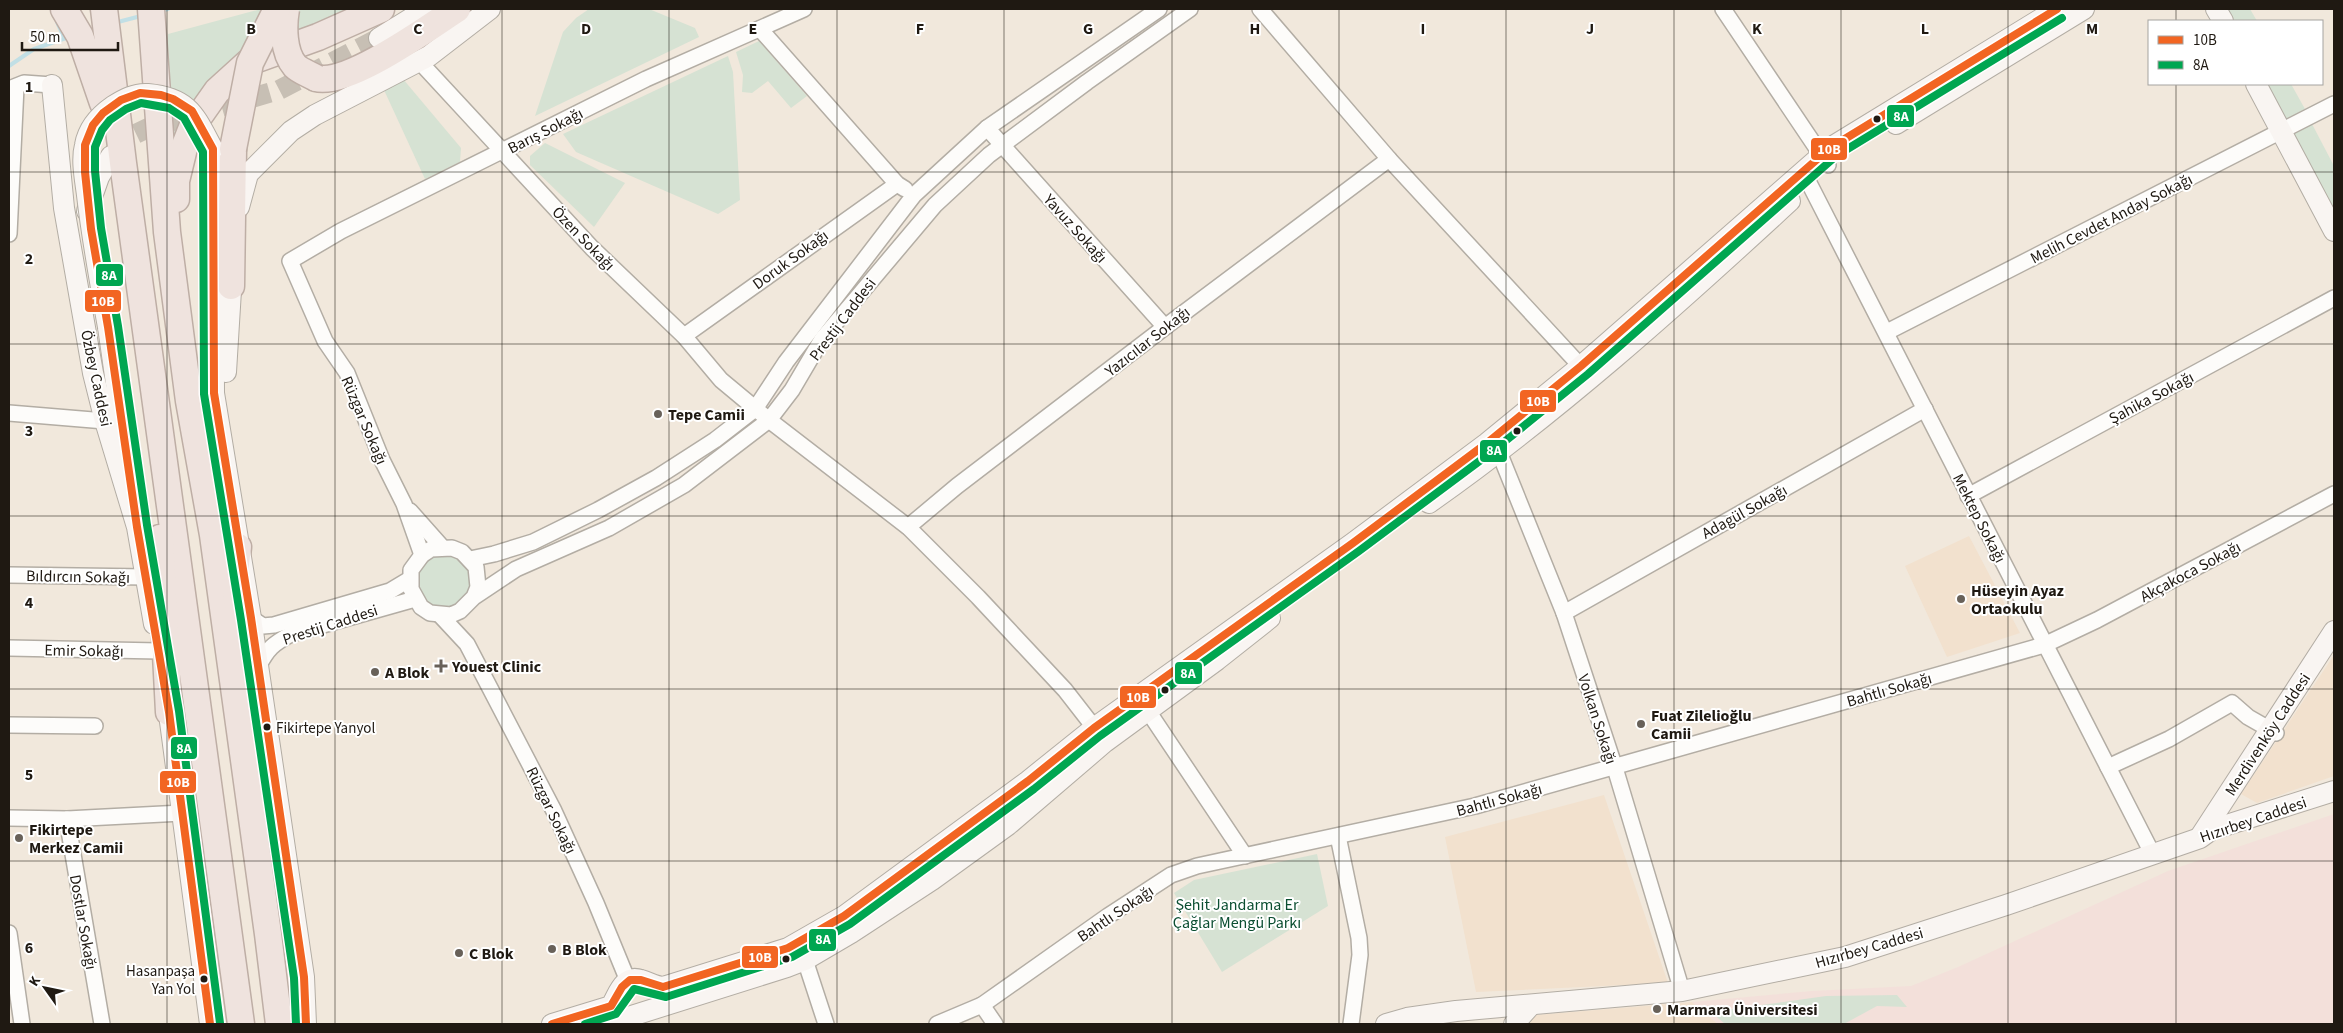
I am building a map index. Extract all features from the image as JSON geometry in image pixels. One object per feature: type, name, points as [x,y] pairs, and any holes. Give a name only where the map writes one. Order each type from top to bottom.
[{"type":"highway","points":[[64,9],[80,36],[98,85],[117,160],[148,342],[241,1024]]},
{"type":"highway","points":[[104,9],[110,58],[117,160]]},
{"type":"highway","points":[[151,9],[167,232],[189,401],[213,535],[279,1024]]},
{"type":"highway","points":[[231,286],[223,149],[250,63],[277,9]]},
{"type":"highway","points":[[286,9],[285,34],[289,56],[296,67],[316,78],[324,80],[340,77],[374,61],[457,9]]},
{"type":"highway","points":[[189,401],[176,181],[184,148],[193,125],[217,91],[249,62],[318,37],[381,9]]},
{"type":"highway","points":[[148,342],[168,712]]},
{"type":"highway","points":[[238,547],[235,572],[238,629],[281,938],[282,1024]]},
{"type":"main road","points":[[379,38],[426,9]]},
{"type":"main road","points":[[226,464],[224,404],[231,286],[238,209],[248,174],[291,131],[419,61],[490,9]]},
{"type":"main road","points":[[606,1024],[805,960],[916,891],[1008,826],[1100,735],[1148,711],[1217,660],[1295,598],[1499,452],[1586,372],[1825,160],[2057,9]]},
{"type":"main road","points":[[552,1024],[611,1006],[631,986],[663,987],[788,948],[844,916],[1028,781],[1100,735],[1487,443],[1676,307],[1810,183],[1825,160],[2084,9]]},
{"type":"main road","points":[[2216,9],[2222,20]]},
{"type":"main road","name":"Özbey Caddesi","points":[[52,85],[64,208],[93,373],[105,421],[137,527],[159,652],[210,1024]]},
{"type":"main road","points":[[2257,85],[2334,231]]},
{"type":"main road","points":[[137,527],[108,327],[91,229],[85,172],[85,145],[93,125],[103,113],[121,100],[140,93],[161,95],[174,99],[192,111],[223,149],[214,393],[251,618],[304,977],[306,1024]]},
{"type":"main road","points":[[79,294],[85,219],[99,177],[117,160]]},
{"type":"main road","name":"Merdivenköy Caddesi","points":[[2273,731],[2334,631]]},
{"type":"main road","points":[[2205,834],[2273,731],[2334,646]]},
{"type":"main road","name":"Hızırbey Caddesi","points":[[1386,1024],[1407,1018],[1456,1011],[1682,991],[1845,957],[2006,905],[2205,834],[2334,791]]},
{"type":"main road","points":[[631,986],[654,996],[643,1012],[633,1014],[623,1009],[631,986]]},
{"type":"main road","points":[[1514,1024],[1531,1005]]},
{"type":"street","name":"Barış Sokağı","points":[[290,260],[340,231],[646,79],[804,9]]},
{"type":"street","name":"Prestij Caddesi","points":[[470,559],[534,542],[656,478],[715,440],[755,408],[832,301],[914,195],[987,128],[1159,9]]},
{"type":"street","name":"Prestij Caddesi","points":[[460,611],[474,597],[516,569],[609,528],[684,485],[769,420],[792,390],[822,339],[934,205],[1002,146],[1087,82],[1190,9]]},
{"type":"street","points":[[1260,9],[1389,159],[1586,372]]},
{"type":"street","points":[[1723,9],[1825,160]]},
{"type":"street","points":[[760,29],[897,184],[914,195]]},
{"type":"street","name":"Özen Sokağı","points":[[419,61],[592,248],[684,336],[721,380],[769,420],[908,527],[978,597],[1065,690],[1100,735]]},
{"type":"street","points":[[9,234],[12,88],[24,83],[52,85]]},
{"type":"street","name":"Melih Cevdet Anday Sokağı","points":[[1887,332],[2334,104]]},
{"type":"street","name":"Yavuz Sokağı","points":[[987,128],[1165,327]]},
{"type":"street","name":"Yazıcılar Sokağı","points":[[908,527],[957,486],[1389,159]]},
{"type":"street","name":"Mektep Sokağı","points":[[1810,183],[2044,645],[2152,853]]},
{"type":"street","name":"Doruk Sokağı","points":[[684,336],[897,184]]},
{"type":"street","name":"Rüzgar Sokağı","points":[[290,260],[325,341],[347,374],[382,460],[404,504],[422,555]]},
{"type":"street","name":"Şahika Sokağı","points":[[1968,496],[2334,298]]},
{"type":"street","name":"Adagül Sokağı","points":[[1564,613],[1925,409]]},
{"type":"street","points":[[9,413],[105,421]]},
{"type":"street","name":"Volkan Sokağı","points":[[1499,452],[1564,613],[1614,768],[1682,991]]},
{"type":"street","name":"Akçakoca Sokağı","points":[[2044,645],[2097,620],[2334,494]]},
{"type":"street","points":[[404,504],[442,547]]},
{"type":"street","points":[[467,644],[460,611],[451,615],[430,613],[415,599],[410,579],[412,570],[422,555],[431,549],[442,547],[457,550],[470,559],[478,577],[474,597]]},
{"type":"street","name":"Bıldırcın Sokağı","points":[[9,575],[146,577]]},
{"type":"street","name":"Prestij Caddesi","points":[[251,618],[263,626],[274,625],[390,591],[410,579]]},
{"type":"street","name":"Prestij Caddesi","points":[[258,666],[266,650],[273,643],[291,634],[415,599]]},
{"type":"street","points":[[440,615],[467,644]]},
{"type":"street","name":"Rüzgar Sokağı","points":[[467,644],[556,814],[631,986]]},
{"type":"street","name":"Bahtlı Sokağı","points":[[937,1024],[982,1005],[1171,875],[1197,866],[1475,806],[2044,645]]},
{"type":"street","name":"Emir Sokağı","points":[[9,648],[159,652]]},
{"type":"street","points":[[2108,768],[2169,738],[2232,703],[2273,731]]},
{"type":"street","points":[[1148,711],[1245,856]]},
{"type":"street","points":[[9,726],[95,726]]},
{"type":"street","points":[[9,818],[67,820],[182,813]]},
{"type":"street","name":"Dostlar Sokağı","points":[[67,820],[102,1024]]},
{"type":"street","points":[[1338,836],[1359,938],[1360,955],[1350,1024]]},
{"type":"street","points":[[9,934],[22,1024]]},
{"type":"street","points":[[805,960],[826,1024]]},
{"type":"street","points":[[982,1005],[995,1024]]},
{"type":"shaded area","name":"Hüseyin Ayaz Ortaokulu","points":[[1969,536],[2020,633],[1947,657],[1905,566]]},
{"type":"shaded area","points":[[2334,655],[2334,776],[2257,803],[2241,794]]},
{"type":"shaded area","points":[[1604,795],[1668,983],[1476,992],[1445,837]]},
{"type":"shaded area","points":[[2334,814],[2334,1024],[1718,1024],[1692,1002],[1812,991],[1911,986],[1958,967],[2168,871]]},
{"type":"shaded area","name":"Marmara Üniversitesi","points":[[1692,1002],[1718,1024],[1529,1024],[1536,1015]]},
{"type":"green space","points":[[261,9],[366,9],[254,52],[168,152],[168,34]]},
{"type":"green space","points":[[589,9],[649,9],[695,28],[699,37],[535,116],[563,32],[576,18]]},
{"type":"green space","points":[[2224,9],[2250,9],[2256,20],[2230,20]]},
{"type":"green space","points":[[759,41],[807,96],[791,108],[768,81],[752,93],[742,92],[743,75],[736,52]]},
{"type":"green space","points":[[728,56],[733,72],[740,200],[718,214],[576,152],[563,134]]},
{"type":"green space","points":[[403,79],[461,148],[460,162],[425,179],[384,90]]},
{"type":"green space","points":[[2265,85],[2292,85],[2305,109],[2283,121]]},
{"type":"green space","points":[[2312,124],[2334,166],[2334,222],[2288,136]]},
{"type":"green space","points":[[545,143],[625,183],[594,227],[530,165],[530,156]]},
{"type":"green space","points":[[443,555],[462,563],[470,582],[462,601],[443,609],[424,601],[416,582],[424,563]]},
{"type":"green space","name":"Şehit Jandarma Er Çağlar Mengü Parkı","points":[[1317,854],[1328,906],[1222,972],[1174,893],[1194,880]]},
{"type":"green space","points":[[1897,995],[1907,1007],[1877,1006],[1844,1024],[1725,1024],[1711,1012],[1826,996]]},
{"type":"waterway","points":[[160,11],[168,9]]},
{"type":"waterway","points":[[114,23],[141,16]]},
{"type":"waterway","points":[[57,22],[64,38]]},
{"type":"waterway","points":[[9,66],[34,49],[69,37]]},
{"type":"tunnel","points":[[114,153],[125,139],[148,128],[279,90],[379,38]]},
{"type":"transit line","name":"10B","points":[[552,1024],[611,1006],[622,987],[630,980],[641,980],[663,987],[788,948],[844,916],[1028,781],[1094,728],[1353,543],[1487,443],[1581,366],[1830,148],[2057,9]]},
{"type":"transit line","name":"8A","points":[[585,1024],[616,1014],[634,989],[666,997],[792,957],[850,924],[1034,789],[1100,736],[1359,551],[1493,451],[1588,374],[1836,156],[2062,18]]},
{"type":"transit line","name":"10B","points":[[210,1024],[169,712],[137,527],[108,327],[91,229],[85,172],[85,145],[93,125],[103,113],[121,100],[140,93],[161,95],[173,99],[192,111],[213,149],[214,393],[251,618],[304,977],[306,1024]]},
{"type":"transit line","name":"8A","points":[[220,1023],[179,711],[147,525],[118,326],[101,228],[95,171],[95,147],[102,130],[110,120],[126,109],[141,103],[169,108],[184,118],[203,152],[204,394],[241,620],[294,978],[296,1024]]},
{"type":"place","name":"Tepe Camii","points":[[658,414]]},
{"type":"place","name":"Hüseyin Ayaz Ortaokulu","points":[[1961,599]]},
{"type":"place","name":"Youest Clinic","points":[[441,666]]},
{"type":"place","name":"A Blok","points":[[375,672]]},
{"type":"place","name":"Fuat Zilelioğlu Camii","points":[[1641,724]]},
{"type":"place","name":"Fikirtepe Yanyol","points":[[267,727]]},
{"type":"place","name":"Fikirtepe Merkez Camii","points":[[19,838]]},
{"type":"place","name":"B Blok","points":[[552,949]]},
{"type":"place","name":"C Blok","points":[[459,953]]},
{"type":"place","name":"Hasanpaşa Yan Yol","points":[[204,979]]},
{"type":"place","name":"Marmara Üniversitesi","points":[[1657,1009]]}]
